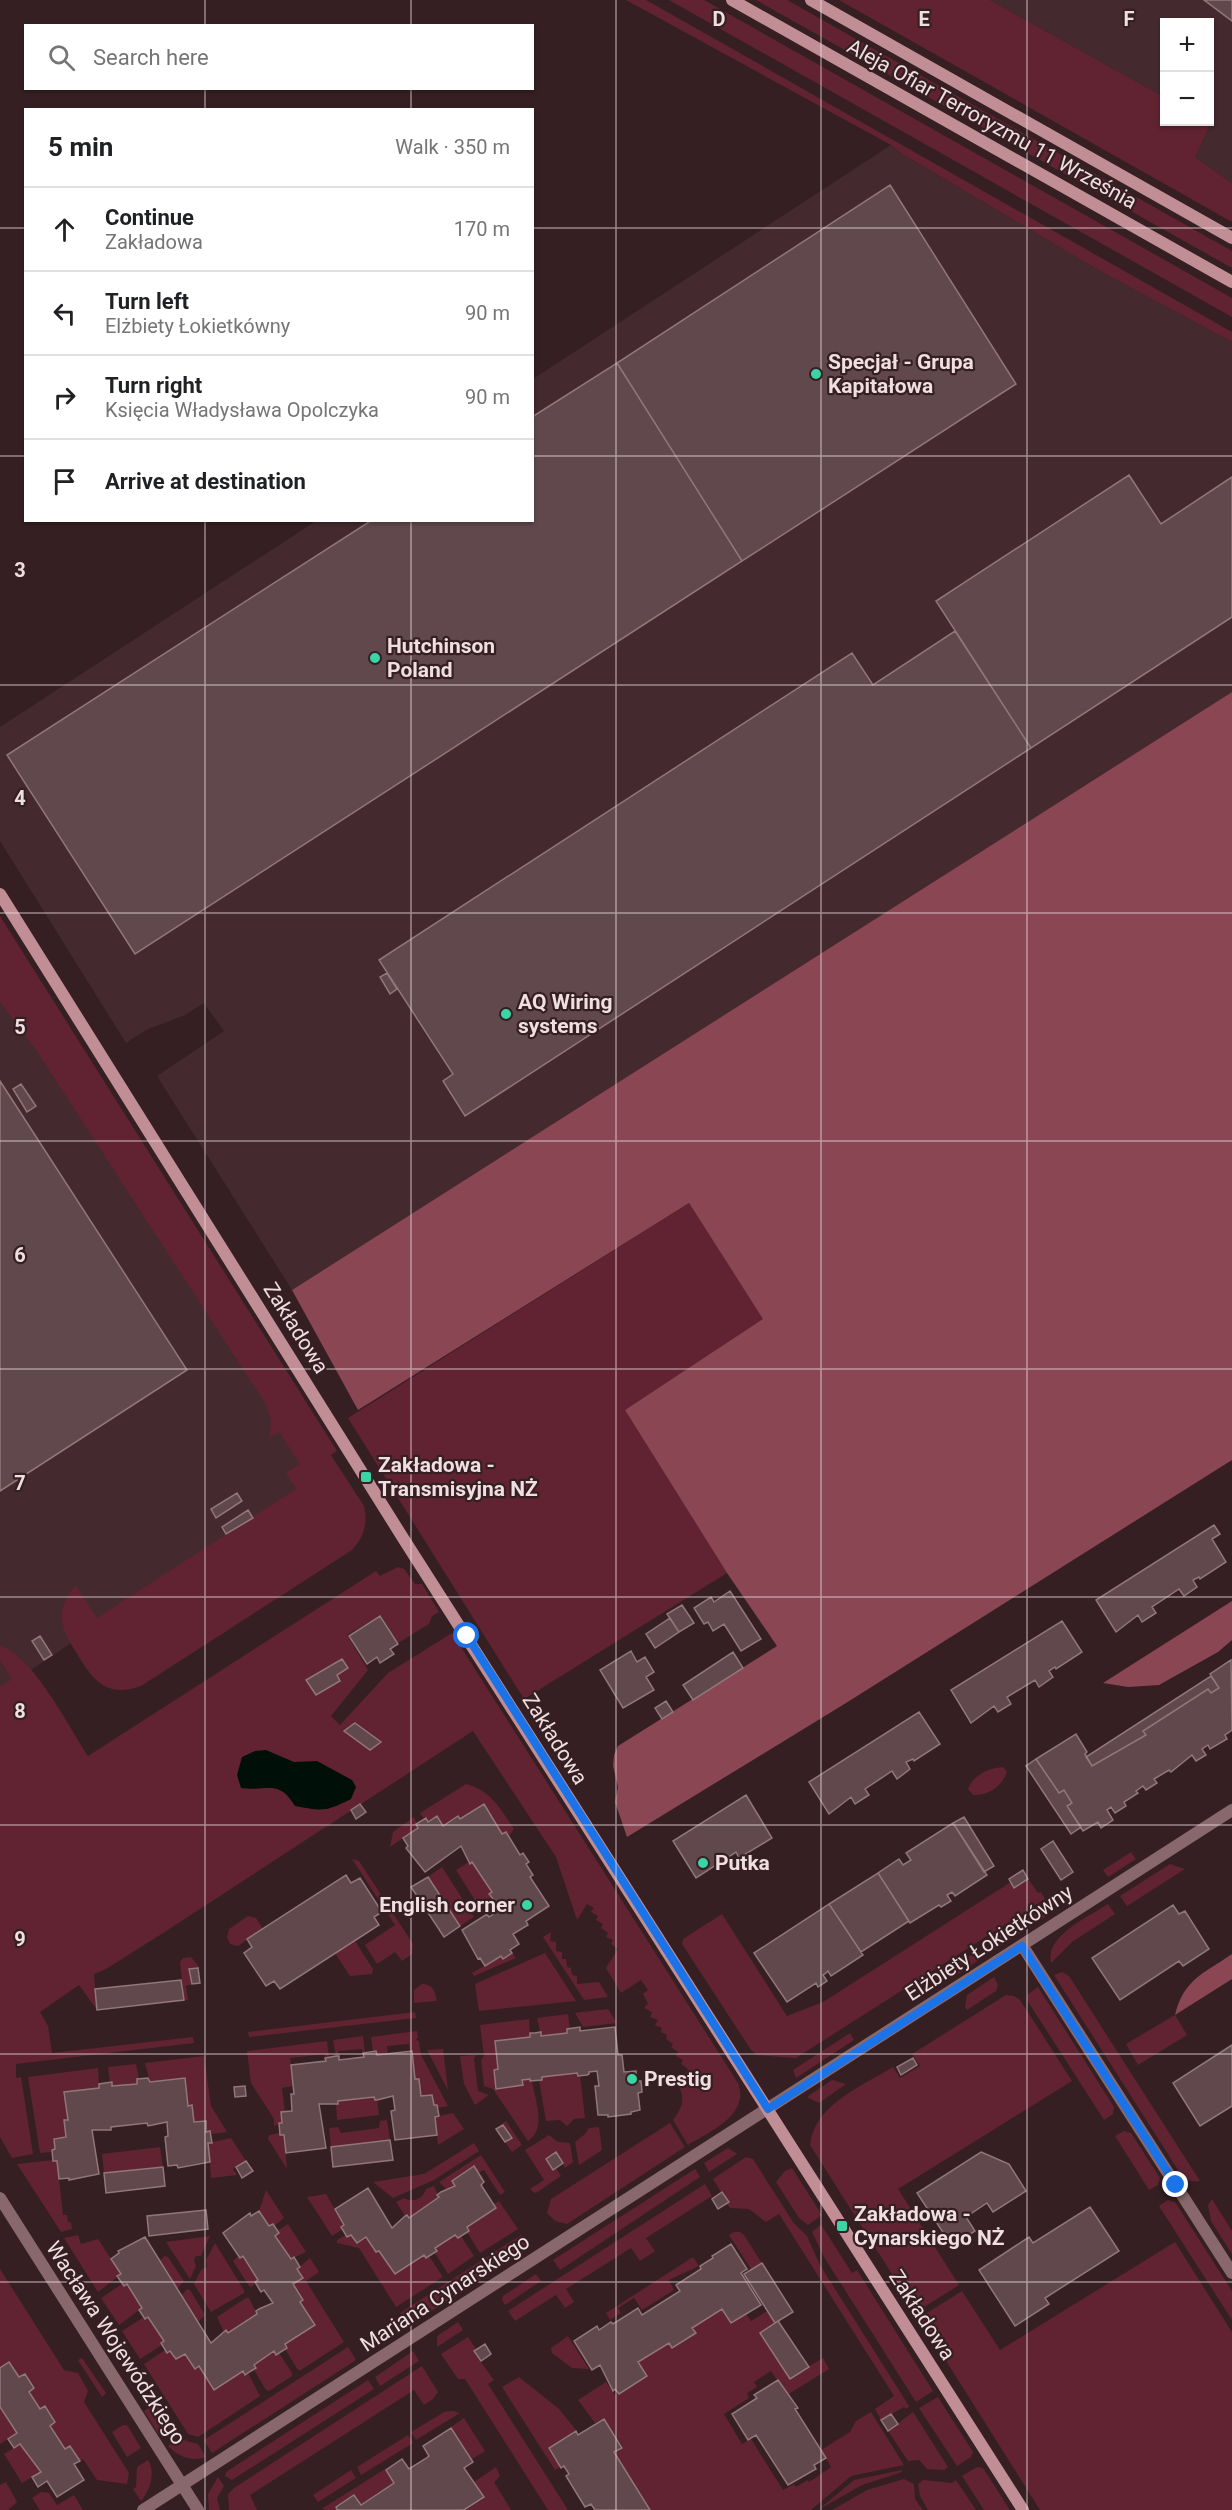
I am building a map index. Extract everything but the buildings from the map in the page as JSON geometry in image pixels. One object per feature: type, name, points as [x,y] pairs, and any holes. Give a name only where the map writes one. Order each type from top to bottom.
[{"type":"street","name":"Aleja Ofiar Terroryzmu 11 Września","points":[[732,0],[1232,282]]},
{"type":"street","name":"Aleja Ofiar Terroryzmu 11 Września","points":[[811,0],[1232,238]]},
{"type":"street","name":"Zakładowa","points":[[0,894],[409,1547],[1023,2510]]},
{"type":"street","name":"Elżbiety Łokietkówny","points":[[768,2109],[1232,1810]]},
{"type":"street","points":[[1022,1946],[1232,2273]]},
{"type":"street","name":"Mariana Cynarskiego","points":[[143,2510],[768,2109]]},
{"type":"street","name":"Wacława Wojewódzkiego","points":[[0,2198],[198,2510]]},
{"type":"shaded area","points":[[626,0],[646,0],[1232,332],[1232,342],[1100,271],[899,152],[891,145]]},
{"type":"shaded area","points":[[669,0],[704,0],[1232,298],[1232,317]]},
{"type":"shaded area","points":[[756,0],[787,0],[1232,251],[1232,268]]},
{"type":"shaded area","points":[[839,0],[990,0],[1160,95],[1160,126],[1208,126],[1209,128],[1195,157],[1232,183],[1232,222]]},
{"type":"shaded area","points":[[990,0],[1232,0],[1232,183],[1195,157],[1209,128],[1208,126],[1214,126],[1214,18],[1160,18],[1160,95]]},
{"type":"shaded area","points":[[891,145],[899,152],[1100,271],[1232,342],[1232,692],[292,1290],[157,1076],[224,1031],[204,1003],[185,1015],[146,1030],[126,1043],[0,841],[0,727],[314,522],[534,522],[534,378]]},
{"type":"shaded area","points":[[1232,692],[1232,1460],[846,1703],[627,1837],[615,1802],[618,1787],[613,1766],[618,1746],[777,1646],[727,1573],[625,1410],[763,1319],[689,1203],[358,1410],[292,1290]]},
{"type":"shaded area","points":[[0,916],[337,1451],[331,1455],[364,1506],[366,1518],[364,1530],[352,1550],[141,1686],[129,1689],[118,1690],[101,1684],[88,1671],[70,1643],[64,1629],[62,1613],[73,1588],[76,1586],[97,1618],[296,1489],[286,1473],[300,1464],[279,1432],[270,1437],[271,1419],[265,1403],[36,1050],[0,1002]]},
{"type":"shaded area","points":[[0,987],[310,1459],[305,1485],[0,1691]]},
{"type":"shaded area","points":[[689,1203],[764,1320],[625,1410],[727,1573],[524,1699],[348,1418]]},
{"type":"shaded area","points":[[398,1567],[404,1569],[415,1584],[422,1584],[439,1612],[432,1616],[429,1624],[398,1643],[381,1615],[347,1635],[368,1670],[331,1716],[340,1725],[388,1673],[452,1633],[738,2083],[740,2094],[734,2113],[717,2128],[688,2145],[673,2120],[682,2103],[678,2085],[688,2069],[681,2064],[683,2060],[676,2056],[678,2052],[671,2047],[673,2044],[666,2039],[667,2035],[661,2032],[662,2028],[655,2025],[658,2020],[650,2017],[652,2012],[644,2008],[648,2004],[643,1994],[648,1990],[641,1980],[621,1993],[606,1968],[618,1949],[611,1944],[613,1940],[606,1937],[608,1933],[601,1928],[603,1924],[596,1920],[598,1916],[591,1912],[594,1908],[587,1904],[577,1920],[556,1857],[473,1731],[160,1935],[106,1969],[94,1974],[97,2010],[79,1985],[40,2012],[48,2026],[52,2053],[193,2037],[194,2043],[16,2064],[16,2078],[21,2077],[33,2154],[12,2158],[0,2137],[0,1687],[12,1679],[0,1660],[0,1646],[25,1662],[37,1677],[88,1756],[376,1571],[380,1576]]},
{"type":"shaded area","points":[[1232,1601],[1232,1640],[1218,1652],[1159,1685],[1128,1687],[1103,1683]]},
{"type":"shaded area","points":[[266,1750],[294,1762],[317,1761],[352,1780],[356,1787],[351,1799],[329,1808],[312,1809],[295,1806],[289,1797],[277,1789],[241,1788],[237,1775],[242,1757],[255,1751]]},
{"type":"shaded area","points":[[1003,1767],[1007,1772],[1002,1782],[994,1789],[984,1794],[973,1795],[968,1789],[982,1773]]},
{"type":"shaded area","points":[[466,1784],[482,1791],[500,1808],[514,1829],[509,1836],[506,1832],[502,1834],[484,1804],[460,1819],[458,1816],[443,1826],[437,1816],[428,1822],[426,1818],[424,1819],[420,1813]]},
{"type":"shaded area","points":[[414,1817],[418,1828],[390,1847],[393,1832]]},
{"type":"shaded area","points":[[1131,1852],[1136,1859],[1108,1877],[1103,1870]]},
{"type":"shaded area","points":[[352,1859],[359,1861],[413,1944],[412,1954],[402,1961],[395,1952],[377,1964],[365,1945],[395,1925]]},
{"type":"shaded area","points":[[472,1862],[492,1892],[489,1894],[491,1897],[478,1905],[456,1870]]},
{"type":"shaded area","points":[[1170,1864],[1185,1869],[1127,1906],[1120,1896]]},
{"type":"shaded area","points":[[442,1867],[474,1917],[460,1926],[428,1877]]},
{"type":"shaded area","points":[[1028,1879],[1045,1899],[796,2058],[757,2055],[751,2050],[682,1944],[683,1939],[722,1914],[787,2016],[823,2002],[1011,1882],[1015,1887]]},
{"type":"shaded area","points":[[1108,1904],[1115,1914],[1072,1942],[1051,1963],[1051,1953],[1061,1935]]},
{"type":"shaded area","points":[[1049,1906],[1046,1916],[992,1951],[991,1941]]},
{"type":"shaded area","points":[[248,1916],[256,1918],[263,1929],[238,1946],[230,1944],[227,1937],[229,1929]]},
{"type":"shaded area","points":[[551,1932],[550,1941],[556,1942],[556,1951],[562,1952],[562,1959],[566,1959],[567,1967],[571,1968],[572,1975],[577,1976],[577,1984],[599,1982],[608,1997],[584,2000],[543,1937]]},
{"type":"shaded area","points":[[355,1941],[373,1969],[372,1974],[350,1976],[335,1953]]},
{"type":"shaded area","points":[[977,1951],[982,1958],[952,1978],[947,1971]]},
{"type":"shaded area","points":[[512,1953],[516,1958],[474,1976],[472,1973],[501,1956],[503,1959]]},
{"type":"shaded area","points":[[545,1953],[576,2001],[479,2011],[475,1984]]},
{"type":"shaded area","points":[[1232,1954],[1232,1979],[1175,2015],[1189,1985]]},
{"type":"shaded area","points":[[191,1957],[200,1968],[189,1970],[192,1984],[186,1986],[188,2000],[184,2000],[180,1962],[183,1958]]},
{"type":"shaded area","points":[[1062,1972],[1069,1976],[1200,2181],[1190,2181],[1180,2173],[1054,1975]]},
{"type":"shaded area","points":[[994,1977],[998,1985],[996,1991],[967,2010],[965,2007],[967,1995]]},
{"type":"shaded area","points":[[422,1984],[429,1985],[433,1989],[437,2001],[414,2003],[414,1990]]},
{"type":"shaded area","points":[[1038,1987],[1114,2107],[1113,2114],[1104,2120],[1027,2000],[1027,1995]]},
{"type":"shaded area","points":[[1006,1995],[1020,2000],[1072,2081],[898,2189],[959,2285],[916,2312],[810,2145],[813,2131],[820,2119],[841,2098],[893,2067],[900,2078],[920,2066],[912,2054]]},
{"type":"shaded area","points":[[608,2009],[617,2023],[583,2027],[575,2013]]},
{"type":"shaded area","points":[[415,2012],[416,2018],[249,2037],[248,2032]]},
{"type":"shaded area","points":[[568,2014],[570,2029],[567,2029],[567,2033],[541,2036],[537,2018]]},
{"type":"shaded area","points":[[1175,2015],[1187,2035],[1138,2065],[1126,2044]]},
{"type":"shaded area","points":[[529,2019],[530,2037],[495,2041],[498,2069],[494,2070],[496,2088],[523,2085],[522,2080],[532,2081],[538,2122],[534,2136],[528,2141],[493,2089],[484,2086],[481,2060],[484,2056],[480,2025]]},
{"type":"shaded area","points":[[417,2031],[418,2038],[416,2039],[419,2042],[421,2055],[448,2106],[438,2108],[434,2105],[432,2095],[421,2096],[419,2079],[415,2079],[409,2044],[387,2046],[388,2054],[377,2055],[373,2052],[371,2037]]},
{"type":"shaded area","points":[[850,2033],[854,2040],[796,2078],[793,2070]]},
{"type":"shaded area","points":[[363,2036],[365,2053],[362,2049],[338,2051],[339,2056],[336,2056],[333,2040]]},
{"type":"shaded area","points":[[327,2041],[329,2057],[325,2058],[325,2054],[290,2058],[294,2086],[282,2088],[285,2112],[282,2123],[274,2126],[274,2119],[251,2083],[247,2051]]},
{"type":"shaded area","points":[[443,2049],[448,2090],[427,2050]]},
{"type":"shaded area","points":[[476,2055],[474,2059],[478,2091],[489,2095],[475,2105],[464,2084],[460,2056]]},
{"type":"shaded area","points":[[204,2056],[211,2106],[227,2132],[211,2134],[206,2132],[205,2121],[194,2122],[191,2105],[188,2106],[185,2078],[150,2082],[145,2063]]},
{"type":"shaded area","points":[[136,2064],[139,2079],[137,2084],[112,2086],[108,2067]]},
{"type":"shaded area","points":[[98,2068],[99,2088],[65,2092],[68,2120],[64,2121],[66,2137],[52,2152],[40,2153],[28,2077]]},
{"type":"shaded area","points":[[577,2073],[580,2075],[585,2118],[574,2119],[567,2126],[560,2120],[546,2121],[539,2080],[542,2077]]},
{"type":"shaded area","points":[[832,2080],[846,2084],[819,2103],[807,2097]]},
{"type":"shaded area","points":[[374,2097],[377,2100],[379,2115],[337,2120],[336,2104],[338,2101]]},
{"type":"shaded area","points":[[453,2113],[464,2129],[438,2145],[435,2117]]},
{"type":"shaded area","points":[[387,2120],[390,2140],[331,2147],[329,2128],[338,2127],[341,2133],[379,2128],[380,2121]]},
{"type":"shaded area","points":[[506,2121],[522,2145],[512,2152],[505,2142],[512,2137],[504,2125],[496,2129]]},
{"type":"shaded area","points":[[670,2123],[685,2147],[567,2224],[555,2221],[547,2213],[551,2199]]},
{"type":"shaded area","points":[[599,2127],[602,2150],[579,2165],[575,2142],[589,2128]]},
{"type":"shaded area","points":[[1124,2131],[1131,2133],[1160,2178],[1158,2185],[1149,2190],[1115,2136]]},
{"type":"shaded area","points":[[279,2133],[284,2135],[287,2169],[268,2139],[269,2135]]},
{"type":"shaded area","points":[[549,2135],[558,2142],[570,2143],[573,2162],[565,2168],[556,2153],[546,2160],[553,2170],[556,2168],[561,2176],[536,2193],[530,2189],[544,2180],[525,2150]]},
{"type":"shaded area","points":[[231,2138],[246,2161],[233,2169],[237,2175],[211,2178],[208,2143]]},
{"type":"shaded area","points":[[474,2143],[479,2151],[434,2180],[393,2198],[373,2182],[424,2174]]},
{"type":"shaded area","points":[[160,2147],[163,2167],[104,2173],[102,2154]]},
{"type":"shaded area","points":[[728,2148],[737,2154],[709,2172],[704,2163]]},
{"type":"shaded area","points":[[481,2155],[505,2192],[500,2195],[484,2170],[478,2173],[474,2167],[452,2181],[455,2186],[448,2191],[439,2182]]},
{"type":"shaded area","points":[[746,2157],[753,2159],[793,2222],[807,2236],[820,2265],[909,2406],[906,2409],[904,2407],[881,2420],[875,2409],[894,2396],[779,2214],[766,2222],[749,2209],[730,2208],[727,2204],[729,2202],[723,2191],[721,2192],[713,2179]]},
{"type":"shaded area","points":[[57,2161],[63,2215],[67,2215],[72,2229],[61,2232],[17,2164]]},
{"type":"shaded area","points":[[792,2168],[822,2215],[808,2225],[799,2218],[776,2182],[785,2171]]},
{"type":"shaded area","points":[[695,2169],[700,2177],[560,2270],[553,2260]]},
{"type":"shaded area","points":[[705,2184],[712,2196],[646,2238],[655,2251],[640,2261],[631,2248],[566,2289],[574,2302],[565,2308],[556,2295],[515,2321],[508,2311]]},
{"type":"shaded area","points":[[434,2186],[439,2197],[409,2218],[405,2216],[396,2202],[404,2198],[417,2199],[426,2189]]},
{"type":"shaded area","points":[[266,2190],[284,2218],[274,2226],[272,2224],[269,2226],[259,2211]]},
{"type":"shaded area","points":[[326,2194],[344,2225],[341,2227],[343,2229],[332,2236],[307,2197]]},
{"type":"shaded area","points":[[1212,2199],[1232,2231],[1232,2254],[1211,2221],[1208,2205]]},
{"type":"shaded area","points":[[1168,2200],[1175,2202],[1232,2291],[1232,2320],[1159,2206]]},
{"type":"shaded area","points":[[499,2201],[518,2229],[480,2253],[467,2232],[467,2227],[496,2209],[494,2204]]},
{"type":"shaded area","points":[[288,2224],[306,2252],[291,2259],[275,2236],[277,2231]]},
{"type":"shaded area","points":[[820,2225],[852,2273],[857,2270],[933,2391],[916,2402],[824,2257],[812,2232]]},
{"type":"shaded area","points":[[734,2232],[744,2235],[793,2312],[779,2321],[808,2367],[823,2358],[829,2369],[787,2395],[771,2371],[754,2382],[757,2387],[747,2393],[749,2398],[724,2414],[742,2444],[751,2439],[783,2490],[794,2484],[796,2487],[808,2480],[809,2482],[831,2467],[821,2450],[850,2432],[856,2421],[871,2412],[904,2465],[851,2476],[811,2510],[650,2510],[615,2453],[623,2447],[604,2418],[595,2423],[578,2400],[606,2382],[615,2395],[646,2377],[638,2362],[669,2343],[672,2348],[695,2334],[692,2328],[722,2309],[731,2323],[746,2314],[751,2321],[767,2311],[744,2274],[751,2269],[729,2235]]},
{"type":"shaded area","points":[[78,2235],[81,2244],[98,2239],[121,2274],[98,2292],[64,2238]]},
{"type":"shaded area","points":[[351,2235],[357,2243],[366,2237],[376,2252],[424,2255],[426,2258],[429,2256],[443,2277],[396,2307],[359,2248],[337,2243],[337,2240]]},
{"type":"shaded area","points":[[455,2235],[458,2238],[461,2236],[474,2256],[448,2274],[435,2253],[437,2251],[435,2248]]},
{"type":"shaded area","points":[[521,2235],[530,2248],[408,2326],[400,2313]]},
{"type":"shaded area","points":[[210,2236],[201,2256],[196,2256],[194,2260],[196,2266],[190,2279],[166,2242]]},
{"type":"shaded area","points":[[1175,2242],[1232,2332],[1232,2510],[1040,2510],[919,2318],[962,2291],[1000,2350]]},
{"type":"shaded area","points":[[215,2243],[244,2293],[211,2312],[194,2284],[201,2270],[207,2267],[206,2260]]},
{"type":"shaded area","points":[[165,2256],[184,2281],[178,2288],[159,2263]]},
{"type":"shaded area","points":[[238,2256],[240,2258],[243,2256],[258,2280],[252,2287],[249,2286],[233,2261]]},
{"type":"shaded area","points":[[693,2257],[699,2266],[669,2280],[674,2290],[642,2310],[634,2298],[618,2308],[621,2313],[610,2320],[606,2313]]},
{"type":"shaded area","points":[[310,2258],[319,2272],[306,2281],[344,2342],[298,2370],[285,2349],[287,2348],[285,2344],[315,2325],[300,2302],[293,2284],[303,2278],[297,2269]]},
{"type":"shaded area","points":[[0,2269],[64,2370],[78,2373],[88,2391],[84,2402],[129,2473],[127,2484],[97,2480],[83,2459],[80,2461],[71,2446],[65,2449],[50,2426],[55,2422],[46,2406],[40,2409],[29,2392],[34,2388],[25,2374],[19,2377],[9,2362],[0,2368]]},
{"type":"shaded area","points":[[536,2274],[541,2281],[505,2305],[502,2300],[503,2296]]},
{"type":"shaded area","points":[[122,2284],[127,2284],[142,2308],[119,2325],[101,2298]]},
{"type":"shaded area","points":[[187,2289],[190,2290],[205,2315],[199,2321],[196,2320],[181,2296]]},
{"type":"shaded area","points":[[249,2298],[257,2314],[228,2333],[224,2332],[217,2317]]},
{"type":"shaded area","points":[[144,2317],[145,2319],[148,2317],[164,2341],[162,2345],[140,2359],[122,2331]]},
{"type":"shaded area","points":[[458,2322],[463,2330],[437,2347],[437,2336]]},
{"type":"shaded area","points":[[568,2336],[589,2369],[572,2368],[552,2353],[551,2348]]},
{"type":"shaded area","points":[[468,2337],[476,2349],[473,2351],[494,2380],[488,2384],[568,2510],[548,2510],[465,2379],[458,2379],[441,2354]]},
{"type":"shaded area","points":[[348,2347],[356,2360],[212,2453],[204,2440]]},
{"type":"shaded area","points":[[165,2350],[167,2353],[170,2351],[176,2359],[185,2354],[195,2369],[199,2366],[214,2390],[243,2371],[248,2373],[260,2396],[198,2437],[188,2434],[144,2364]]},
{"type":"shaded area","points":[[274,2351],[276,2355],[279,2353],[292,2376],[269,2391],[266,2390],[254,2370],[256,2368],[254,2365]]},
{"type":"shaded area","points":[[413,2351],[419,2361],[380,2386],[375,2377]]},
{"type":"shaded area","points":[[82,2358],[106,2393],[102,2397],[78,2360]]},
{"type":"shaded area","points":[[422,2366],[438,2392],[433,2399],[424,2405],[414,2390],[250,2495],[257,2510],[229,2510],[228,2494],[234,2488]]},
{"type":"shaded area","points":[[519,2377],[559,2409],[576,2430],[548,2448],[560,2467],[555,2470],[502,2387]]},
{"type":"shaded area","points":[[368,2380],[374,2389],[232,2480],[225,2476],[226,2472]]},
{"type":"shaded area","points":[[938,2397],[973,2452],[971,2457],[957,2466],[919,2408]]},
{"type":"shaded area","points":[[157,2402],[173,2427],[159,2435],[144,2411]]},
{"type":"shaded area","points":[[0,2407],[17,2433],[0,2444]]},
{"type":"shaded area","points":[[444,2412],[460,2413],[416,2440],[411,2432]]},
{"type":"shaded area","points":[[913,2412],[948,2467],[944,2470],[927,2469],[919,2460],[908,2461],[888,2431]]},
{"type":"shaded area","points":[[464,2418],[485,2451],[472,2459],[451,2427]]},
{"type":"shaded area","points":[[127,2425],[141,2448],[127,2457],[112,2432]]},
{"type":"shaded area","points":[[408,2435],[413,2443],[361,2475],[357,2467]]},
{"type":"shaded area","points":[[180,2439],[198,2444],[206,2457],[186,2458],[168,2446]]},
{"type":"shaded area","points":[[20,2444],[41,2472],[22,2483],[4,2454]]},
{"type":"shaded area","points":[[148,2460],[152,2476],[147,2492],[141,2501],[133,2489],[136,2487],[137,2467]]},
{"type":"shaded area","points":[[496,2467],[500,2476],[494,2482],[511,2510],[466,2510],[484,2498],[474,2482]]},
{"type":"shaded area","points":[[977,2467],[983,2468],[1010,2510],[984,2510],[962,2476]]},
{"type":"shaded area","points":[[385,2469],[393,2483],[361,2504],[355,2495],[335,2507],[337,2510],[323,2508]]},
{"type":"shaded area","points":[[351,2470],[356,2478],[318,2502],[313,2495]]},
{"type":"shaded area","points":[[902,2470],[902,2472],[862,2485],[818,2510],[854,2480]]},
{"type":"shaded area","points":[[218,2477],[224,2486],[217,2498],[220,2510],[209,2510],[208,2494]]},
{"type":"shaded area","points":[[904,2479],[914,2484],[915,2499],[923,2510],[832,2510],[867,2490]]},
{"type":"shaded area","points":[[923,2480],[952,2483],[956,2480],[976,2510],[928,2510],[920,2496],[918,2484]]},
{"type":"shaded area","points":[[6,2482],[17,2502],[8,2510],[0,2510],[0,2485]]},
{"type":"shaded area","points":[[41,2492],[49,2493],[57,2505],[74,2495],[83,2510],[40,2510],[32,2498]]},
{"type":"place","name":"Specjał - Grupa Kapitałowa","points":[[816,374]]},
{"type":"place","name":"Hutchinson Poland","points":[[375,658]]},
{"type":"place","name":"AQ Wiring systems","points":[[506,1014]]},
{"type":"place","name":"Zakładowa - Transmisyjna NŻ","points":[[366,1477]]},
{"type":"place","name":"Putka","points":[[703,1863]]},
{"type":"place","name":"English corner","points":[[527,1905]]},
{"type":"place","name":"Prestig","points":[[632,2079]]},
{"type":"place","name":"Zakładowa - Cynarskiego NŻ","points":[[842,2226]]},
{"type":"route","points":[[467,1636],[768,2109],[1022,1946],[1176,2185]]}]
